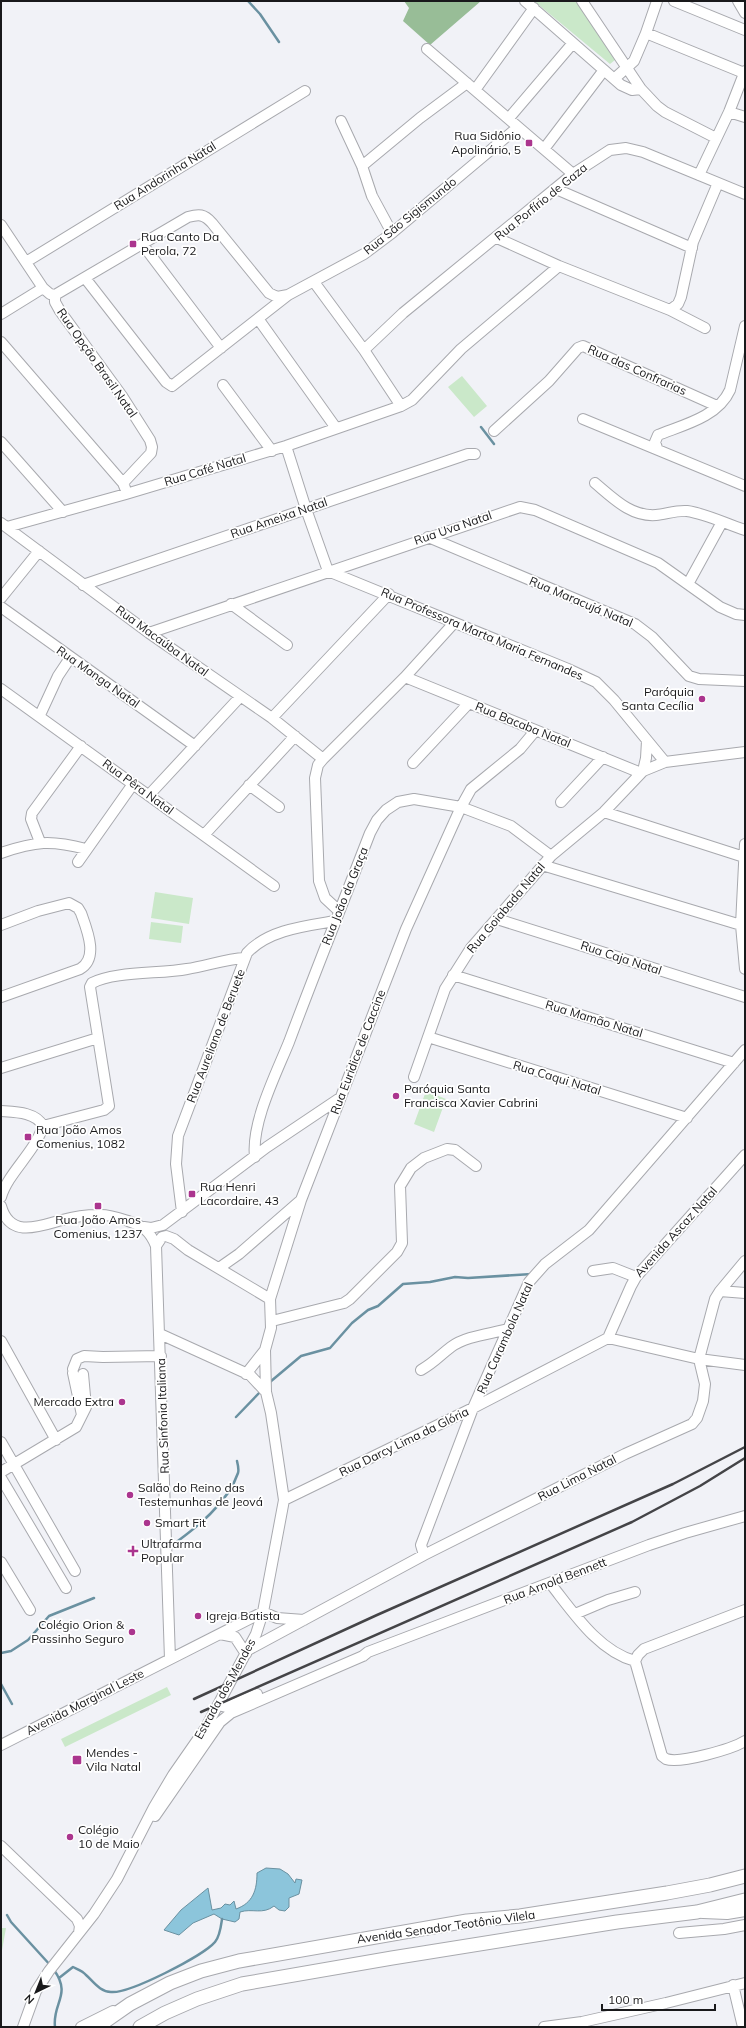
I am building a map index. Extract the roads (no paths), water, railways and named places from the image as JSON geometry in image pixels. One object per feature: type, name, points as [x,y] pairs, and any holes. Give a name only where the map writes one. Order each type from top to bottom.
[{"type":"main road","name":"Avenida Senador Teotônio Vilela","points":[[97,2027],[130,2004],[170,1983],[201,1971],[239,1960],[467,1921],[520,1916],[667,1893],[710,1885],[745,1876]]},
{"type":"main road","name":"Avenida Senador Teotônio Vilela","points":[[140,2027],[165,2013],[197,1999],[242,1984],[617,1922],[697,1912],[745,1900]]},
{"type":"street","points":[[525,1],[614,79],[626,88],[635,90],[641,89]]},
{"type":"street","points":[[582,1],[641,89],[665,112],[716,138]]},
{"type":"street","points":[[614,79],[634,61],[657,1]]},
{"type":"street","points":[[674,1],[745,30]]},
{"type":"street","points":[[738,1],[745,13]]},
{"type":"street","points":[[475,90],[534,8]]},
{"type":"street","points":[[646,33],[744,72],[729,112],[699,175]]},
{"type":"street","points":[[509,118],[573,43]]},
{"type":"street","points":[[427,49],[573,174]]},
{"type":"street","points":[[544,149],[604,70]]},
{"type":"street","points":[[362,166],[420,118],[467,83]]},
{"type":"street","name":"Rua Andorinha Natal","points":[[26,262],[305,92]]},
{"type":"street","points":[[729,112],[745,117]]},
{"type":"street","points":[[341,121],[362,166],[372,196],[392,233]]},
{"type":"street","name":"Rua São Sigismundo","points":[[85,278],[166,382],[174,385],[259,320],[288,295],[364,254],[392,233],[518,127]]},
{"type":"street","name":"Rua Porfírio de Gaza","points":[[364,350],[403,313],[556,190],[573,174],[610,150],[626,148],[643,152],[745,194]]},
{"type":"street","points":[[670,310],[678,304],[681,297],[692,248],[718,183]]},
{"type":"street","points":[[556,190],[692,248]]},
{"type":"street","points":[[55,295],[143,245],[188,217],[198,214],[205,216],[269,293],[277,297],[288,295]]},
{"type":"street","name":"Rua Opção Brasil Natal","points":[[1,225],[43,288],[50,294],[55,295],[55,302],[60,311],[130,409],[152,448],[146,460],[123,483]]},
{"type":"street","points":[[513,225],[510,236],[515,246]]},
{"type":"street","points":[[497,238],[559,266],[670,310],[705,328]]},
{"type":"street","points":[[143,245],[221,348]]},
{"type":"street","name":"Rua Café Natal","points":[[4,525],[63,512],[272,451],[401,406],[412,400],[461,349],[559,266]]},
{"type":"street","points":[[314,282],[364,350],[401,406]]},
{"type":"street","points":[[1,314],[43,288]]},
{"type":"street","points":[[259,320],[336,428]]},
{"type":"street","points":[[657,448],[655,442],[658,435],[698,419],[725,399],[730,390],[745,326]]},
{"type":"street","points":[[1,342],[123,483],[126,494]]},
{"type":"street","name":"Rua das Confrarias","points":[[494,431],[549,381],[578,348],[583,346],[717,406]]},
{"type":"street","points":[[223,385],[272,451]]},
{"type":"street","points":[[583,418],[745,486]]},
{"type":"street","points":[[1,442],[63,512]]},
{"type":"street","points":[[286,446],[328,571]]},
{"type":"street","name":"Rua Ameixa Natal","points":[[83,585],[403,476],[472,453],[475,454]]},
{"type":"street","points":[[595,483],[628,509],[641,514],[654,515],[685,511],[702,514],[745,530]]},
{"type":"street","name":"Rua Uva Natal","points":[[149,633],[516,507],[526,508],[658,563],[720,607],[736,614],[745,615]]},
{"type":"street","points":[[688,584],[722,522]]},
{"type":"street","name":"Rua Macaúba Natal","points":[[4,525],[149,633],[272,718],[323,759]]},
{"type":"street","name":"Rua Maracujá Natal","points":[[428,537],[635,624],[652,637],[689,676],[699,679],[745,681]]},
{"type":"street","points":[[1,598],[39,551]]},
{"type":"street","name":"Rua Professora Marta Maria Fernandes","points":[[328,571],[389,594],[454,623],[568,669],[596,682],[614,700],[665,762]]},
{"type":"street","points":[[272,718],[389,594]]},
{"type":"street","points":[[231,604],[287,645]]},
{"type":"street","name":"Rua Manga Natal","points":[[1,607],[70,658],[195,746]]},
{"type":"street","points":[[339,910],[326,898],[319,881],[315,778],[318,765],[405,677],[454,623]]},
{"type":"street","points":[[40,715],[58,676],[70,658]]},
{"type":"street","name":"Rua Bacaba Natal","points":[[405,677],[535,731],[642,772]]},
{"type":"street","name":"Rua Pêra Natal","points":[[1,688],[274,886]]},
{"type":"street","points":[[149,795],[240,697]]},
{"type":"street","points":[[413,763],[469,704]]},
{"type":"street","name":"Rua Euridice de Caccine","points":[[219,1268],[244,1250],[301,1200],[406,929],[461,807],[471,789],[520,749],[535,731]]},
{"type":"street","points":[[204,835],[248,785],[295,736]]},
{"type":"street","points":[[642,772],[646,758],[647,741]]},
{"type":"street","points":[[40,842],[31,815],[34,808],[81,746]]},
{"type":"street","points":[[665,762],[745,752]]},
{"type":"street","points":[[561,802],[603,757]]},
{"type":"street","name":"Rua Goiabada Natal","points":[[414,1077],[440,1002],[454,975],[471,948],[551,856],[604,812],[642,772],[665,762]]},
{"type":"street","points":[[78,862],[133,784]]},
{"type":"street","points":[[248,785],[278,807]]},
{"type":"street","name":"Rua João da Graça","points":[[255,1157],[253,1145],[255,1131],[370,833],[377,820],[386,810],[406,799],[461,807],[511,826],[551,856]]},
{"type":"street","points":[[604,812],[744,857]]},
{"type":"street","points":[[1,853],[40,842],[65,844],[86,850]]},
{"type":"street","points":[[745,844],[741,925],[745,969]]},
{"type":"street","points":[[542,865],[741,925]]},
{"type":"street","points":[[1,925],[38,911],[69,903],[78,908],[81,913],[91,953],[88,964],[80,970],[1,997]]},
{"type":"street","name":"Rua Caja Natal","points":[[497,919],[745,997]]},
{"type":"street","name":"Rua Aureliano de Beruete","points":[[182,1212],[176,1164],[176,1143],[245,958],[254,947],[281,932],[335,921]]},
{"type":"street","points":[[43,1126],[106,1109],[110,1103],[90,987],[94,982],[132,974],[186,969],[227,960],[245,958]]},
{"type":"street","name":"Rua Mamão Natal","points":[[454,975],[734,1063]]},
{"type":"street","name":"Rua Caqui Natal","points":[[428,1037],[687,1118]]},
{"type":"street","points":[[1,1068],[98,1038]]},
{"type":"street","name":"Rua Carambola Natal","points":[[424,1555],[421,1546],[473,1408],[523,1293],[534,1274],[589,1230],[745,1050]]},
{"type":"street","points":[[156,1229],[182,1212],[255,1157],[340,1098]]},
{"type":"street","points":[[1,1111],[33,1116],[41,1122],[43,1126]]},
{"type":"street","points":[[1,1197],[4,1184],[37,1140],[43,1126]]},
{"type":"street","points":[[272,1321],[344,1303],[350,1299],[396,1252],[402,1243],[400,1186],[411,1168],[424,1158],[447,1149],[455,1150],[476,1166]]},
{"type":"street","name":"Avenida Ascaz Natal","points":[[608,1338],[636,1277],[745,1155]]},
{"type":"street","name":"Estrada dos Mendes","points":[[25,2024],[36,1990],[92,1916],[117,1879],[154,1806],[173,1775],[205,1729],[256,1634],[263,1612],[284,1500],[271,1413],[266,1392],[265,1350],[272,1321],[270,1299],[301,1200]]},
{"type":"street","points":[[1,1206],[7,1218],[12,1223],[24,1228],[32,1228],[64,1219],[99,1214],[120,1218],[144,1227],[156,1229],[168,1228],[177,1241]]},
{"type":"street","name":"Rua Sinfonia Italiana","points":[[156,1229],[170,1659]]},
{"type":"street","points":[[156,1246],[164,1237],[171,1237],[270,1299]]},
{"type":"street","name":"Rua Lima Natal","points":[[247,1652],[255,1644],[305,1620],[424,1555],[626,1454],[692,1424],[697,1418],[703,1400],[705,1384],[699,1359],[715,1299],[745,1261]]},
{"type":"street","points":[[593,1271],[613,1268],[636,1277]]},
{"type":"street","points":[[720,1291],[745,1293]]},
{"type":"street","points":[[421,1370],[436,1362],[452,1347],[462,1342],[508,1329]]},
{"type":"street","points":[[160,1334],[246,1374],[266,1392]]},
{"type":"street","points":[[608,1338],[699,1359],[745,1365]]},
{"type":"street","name":"Rua Darcy Lima da Glória","points":[[284,1500],[473,1408],[608,1338]]},
{"type":"street","points":[[1,1341],[56,1440]]},
{"type":"street","points":[[246,1374],[265,1350]]},
{"type":"street","points":[[1,1472],[76,1428],[82,1417],[78,1371],[88,1362],[103,1357],[161,1356]]},
{"type":"street","points":[[1,1442],[75,1572]]},
{"type":"street","points":[[1,1478],[66,1588]]},
{"type":"street","name":"Rua Arnold Bennett","points":[[132,1850],[223,1718],[238,1710],[363,1656],[368,1652],[685,1533],[745,1516]]},
{"type":"street","points":[[1,1562],[30,1610]]},
{"type":"street","points":[[550,1583],[575,1614],[600,1641],[624,1658],[635,1661]]},
{"type":"street","points":[[575,1614],[608,1600],[635,1592]]},
{"type":"street","points":[[745,1610],[644,1649],[635,1661],[662,1756],[666,1759],[681,1760],[729,1748],[745,1741]]},
{"type":"street","points":[[263,1612],[278,1618],[305,1620]]},
{"type":"street","name":"Avenida Marginal Leste","points":[[1,1745],[263,1612]]},
{"type":"street","points":[[220,1634],[235,1637],[247,1652]]},
{"type":"street","name":"Rua Arnold Bennett","points":[[219,1703],[224,1707],[229,1706],[361,1650],[368,1652]]},
{"type":"street","points":[[1,1846],[77,1919],[80,1926],[79,1933]]},
{"type":"street","points":[[697,1912],[727,1914],[745,1911]]},
{"type":"street","points":[[77,1919],[86,1920],[92,1916]]},
{"type":"street","points":[[679,1933],[724,1929],[745,1925]]},
{"type":"street","points":[[544,2027],[582,2022],[745,1983]]},
{"type":"street","points":[[733,1985],[743,2027]]},
{"type":"street","name":"Avenida Senador Teotônio Vilela","points":[[81,2027],[130,2004]]},
{"type":"water","points":[[266,1868],[280,1869],[288,1874],[295,1883],[296,1879],[302,1880],[299,1894],[289,1898],[289,1907],[285,1911],[279,1910],[274,1906],[270,1909],[262,1911],[244,1911],[240,1912],[239,1919],[235,1922],[222,1919],[214,1914],[193,1923],[179,1935],[164,1930],[181,1910],[208,1888],[212,1910],[221,1908],[225,1904],[230,1905],[234,1901],[236,1909],[242,1906],[253,1895],[257,1873]]},
{"type":"waterway","points":[[248,1],[260,14],[279,42]]},
{"type":"waterway","points":[[481,427],[494,444]]},
{"type":"waterway","points":[[270,1382],[301,1356],[330,1348],[352,1323],[368,1310],[378,1306],[403,1284],[430,1282],[455,1277],[468,1278],[532,1274]]},
{"type":"waterway","points":[[236,1417],[262,1390]]},
{"type":"waterway","points":[[171,1546],[201,1523],[227,1495],[238,1473],[237,1461]]},
{"type":"waterway","points":[[1,1653],[11,1651],[28,1640],[49,1616],[94,1598]]},
{"type":"waterway","points":[[1,1684],[12,1704]]},
{"type":"waterway","points":[[7,1915],[11,1922],[51,1966]]},
{"type":"waterway","points":[[59,1978],[73,1967],[83,1972],[97,1986],[107,1992],[120,1991],[133,1987],[165,1973],[208,1948],[218,1937],[222,1919]]},
{"type":"waterway","points":[[54,1970],[61,1986],[60,1999],[56,2011],[55,2027]]},
{"type":"railway","points":[[194,1699],[377,1615],[673,1484],[745,1447]]},
{"type":"railway","points":[[201,1712],[632,1522],[700,1486],[745,1458]]},
{"type":"place","name":"Rua Sidônio Apolinário, 5","points":[[529,143]]},
{"type":"place","name":"Rua Canto Da Perola, 72","points":[[133,244]]},
{"type":"place","name":"Paróquia Santa Cecília","points":[[702,699]]},
{"type":"place","name":"Paróquia Santa Francisca Xavier Cabrini","points":[[396,1096]]},
{"type":"place","name":"Rua João Amos Comenius, 1082","points":[[28,1137]]},
{"type":"place","name":"Rua Henri Lacordaire, 43","points":[[192,1194]]},
{"type":"place","name":"Rua João Amos Comenius, 1237","points":[[98,1206]]},
{"type":"place","name":"Mercado Extra","points":[[122,1402]]},
{"type":"place","name":"Salão do Reino das Testemunhas de Jeová","points":[[130,1495]]},
{"type":"place","name":"Smart Fit","points":[[147,1523]]},
{"type":"place","name":"Ultrafarma Popular","points":[[133,1551]]},
{"type":"place","name":"Igreja Batista","points":[[198,1616]]},
{"type":"place","name":"Colégio Orion & Passinho Seguro","points":[[132,1632]]},
{"type":"place","name":"Mendes - Vila Natal","points":[[77,1760]]},
{"type":"place","name":"Colégio 10 de Maio","points":[[70,1837]]}]
